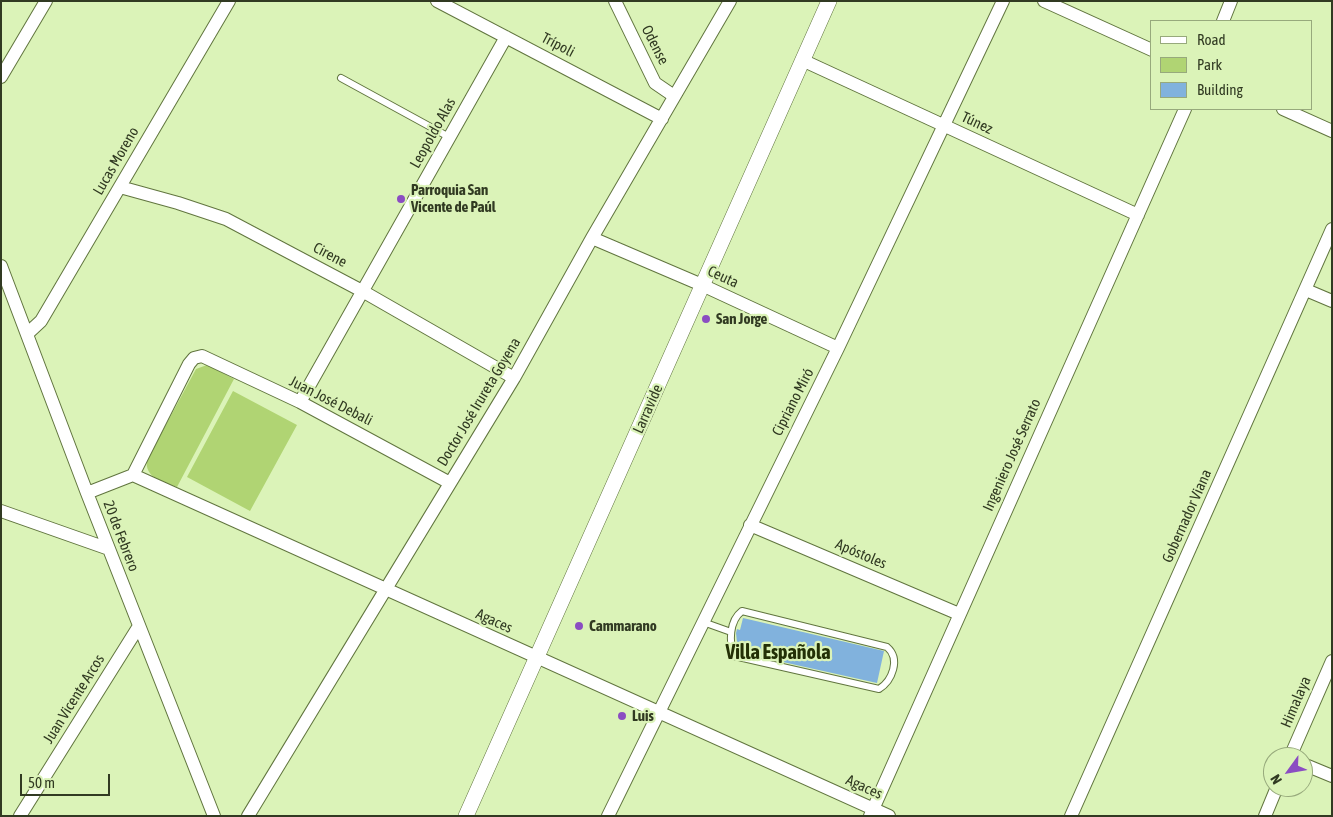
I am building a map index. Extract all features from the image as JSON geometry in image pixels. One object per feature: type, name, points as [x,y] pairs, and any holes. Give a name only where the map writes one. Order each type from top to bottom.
[{"type":"street","points":[[1,77],[46,1]]},
{"type":"street","name":"Lucas Moreno","points":[[27,334],[41,321],[229,1]]},
{"type":"street","name":"Trípoli","points":[[437,1],[662,119]]},
{"type":"street","name":"Odense","points":[[614,1],[656,83],[674,96]]},
{"type":"street","name":"Doctor José Irureta Goyena","points":[[248,816],[514,378],[592,238],[730,1]]},
{"type":"street","name":"Larravide","points":[[466,816],[829,1]]},
{"type":"street","name":"Cipriano Miró","points":[[608,816],[838,348],[1003,1]]},
{"type":"street","points":[[1044,1],[1150,49]]},
{"type":"street","points":[[1223,20],[1231,1]]},
{"type":"street","name":"Leopoldo Alas","points":[[300,402],[364,292],[506,37]]},
{"type":"street","name":"Túnez","points":[[802,60],[1138,215]]},
{"type":"street","name":"Ingeniero José Serrato","points":[[872,812],[1185,110]]},
{"type":"street","points":[[1285,110],[1332,131]]},
{"type":"street","name":"Cirene","points":[[120,187],[226,219],[364,292],[514,378]]},
{"type":"street","name":"Gobernador Viana","points":[[1071,816],[1332,229]]},
{"type":"street","name":"Ceuta","points":[[592,238],[702,285],[838,348]]},
{"type":"street","name":"20 de Febrero","points":[[1,266],[109,550],[214,816]]},
{"type":"street","points":[[1306,290],[1332,301]]},
{"type":"street","name":"Juan José Debali","points":[[133,475],[189,364],[194,358],[202,356],[300,402],[450,483]]},
{"type":"street","points":[[87,493],[133,475]]},
{"type":"street","name":"Agaces","points":[[133,475],[658,712],[872,812],[889,816]]},
{"type":"street","points":[[1,510],[109,550]]},
{"type":"street","name":"Apóstoles","points":[[750,525],[959,614]]},
{"type":"street","name":"Juan Vicente Arcos","points":[[20,816],[139,626]]},
{"type":"street","name":"Himalaya","points":[[1294,747],[1332,661]]},
{"type":"street","points":[[1313,768],[1332,776]]},
{"type":"street","points":[[1265,816],[1274,797]]},
{"type":"lane","points":[[341,78],[449,138]]},
{"type":"lane","points":[[742,611],[749,611],[887,647],[894,656],[895,662],[888,683],[879,689],[734,656],[731,632],[738,615],[742,611]]},
{"type":"lane","points":[[703,622],[731,632]]},
{"type":"green space","points":[[207,365],[234,379],[177,487],[161,481],[152,475],[147,466],[147,460],[196,369]]},
{"type":"green space","points":[[233,391],[297,425],[250,511],[187,477]]},
{"type":"building","points":[[743,618],[884,651],[877,683],[738,652],[736,633],[737,629],[740,630]]},
{"type":"place","name":"Parroquia San Vicente de Paúl","points":[[401,199]]},
{"type":"place","name":"San Jorge","points":[[706,319]]},
{"type":"place","name":"Cammarano","points":[[579,626]]},
{"type":"place","name":"Luis","points":[[622,716]]},
{"type":"district","name":"Villa Española","points":[[778,653]]}]
